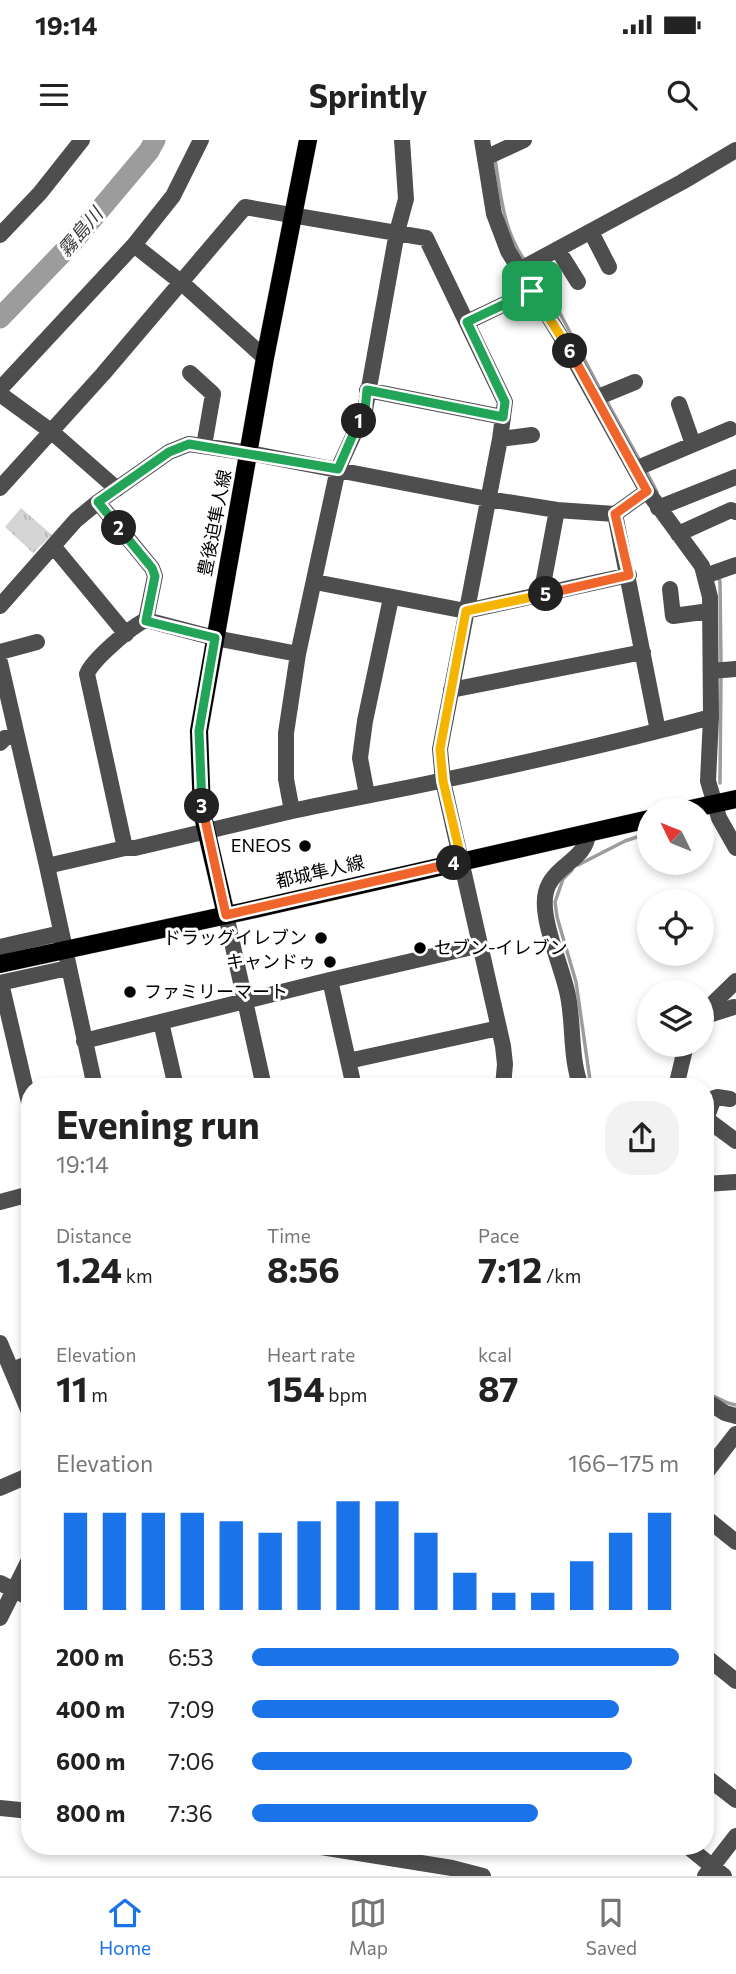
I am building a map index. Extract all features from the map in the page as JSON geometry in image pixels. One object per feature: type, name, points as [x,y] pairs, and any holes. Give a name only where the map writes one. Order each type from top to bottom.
[{"type":"main road","name":"豊後迫隼人線","points":[[226,915],[202,812],[199,731],[265,358],[308,140]]},
{"type":"main road","points":[[714,804],[736,799]]},
{"type":"main road","name":"都城隼人線","points":[[0,964],[62,941],[226,915],[637,822]]},
{"type":"street","points":[[0,235],[40,193],[82,140]]},
{"type":"street","points":[[117,489],[0,391],[134,245],[173,196],[201,140]]},
{"type":"street","points":[[292,811],[286,779],[286,733],[298,654],[338,469],[365,410],[397,232],[406,199],[402,140]]},
{"type":"street","points":[[482,140],[491,156],[494,214],[508,251],[525,267],[532,291],[601,396],[640,467],[647,491],[663,506],[702,566],[717,572],[710,597],[710,611],[722,670],[711,717],[708,781],[712,798]]},
{"type":"street","points":[[491,156],[524,140]]},
{"type":"street","points":[[525,267],[682,183],[736,150]]},
{"type":"street","points":[[0,488],[182,283],[245,207],[426,237],[505,402],[440,749],[443,781],[499,1028],[505,1064],[504,1078]]},
{"type":"street","points":[[591,232],[609,267]]},
{"type":"street","points":[[134,245],[182,283],[265,358]]},
{"type":"street","points":[[558,250],[578,282]]},
{"type":"street","points":[[467,322],[532,291]]},
{"type":"street","points":[[190,373],[213,394],[204,446]]},
{"type":"street","points":[[601,396],[635,382]]},
{"type":"street","points":[[367,390],[503,417]]},
{"type":"street","points":[[679,404],[693,444]]},
{"type":"street","points":[[640,467],[730,429]]},
{"type":"street","points":[[499,439],[532,435]]},
{"type":"street","points":[[0,606],[76,520],[169,452],[189,444],[557,510],[615,514],[647,491]]},
{"type":"street","points":[[663,506],[736,477]]},
{"type":"street","points":[[98,502],[152,568],[155,576],[146,621],[126,634],[90,666],[87,674],[125,848]]},
{"type":"street","points":[[541,595],[557,510]]},
{"type":"street","points":[[682,532],[731,510],[736,512]]},
{"type":"street","points":[[615,514],[659,731]]},
{"type":"street","points":[[54,547],[126,634]]},
{"type":"street","points":[[315,582],[466,611],[629,575]]},
{"type":"street","points":[[670,589],[674,622],[710,611]]},
{"type":"street","points":[[367,795],[360,758],[365,721],[391,598]]},
{"type":"street","points":[[146,621],[298,654]]},
{"type":"street","points":[[0,652],[37,642]]},
{"type":"street","points":[[451,690],[643,652]]},
{"type":"street","points":[[0,662],[93,1078]]},
{"type":"street","points":[[47,866],[292,811],[443,781],[711,717]]},
{"type":"street","points":[[0,743],[5,738],[16,735]]},
{"type":"street","points":[[714,804],[736,848]]},
{"type":"street","points":[[577,1078],[568,998],[547,922],[545,893],[550,880],[583,849],[588,833]]},
{"type":"street","points":[[226,915],[262,1078]]},
{"type":"street","points":[[0,947],[62,941]]},
{"type":"street","points":[[84,1041],[481,945]]},
{"type":"street","points":[[23,1078],[0,983],[68,968]]},
{"type":"street","points":[[330,980],[352,1078]]},
{"type":"street","points":[[714,1003],[736,981]]},
{"type":"street","points":[[714,1014],[734,1011]]},
{"type":"street","points":[[161,1022],[174,1078]]},
{"type":"street","points":[[348,1061],[499,1028]]},
{"type":"street","points":[[679,1078],[684,1057]]},
{"type":"street","points":[[714,1098],[730,1099]]},
{"type":"street","points":[[714,1125],[736,1141]]},
{"type":"street","points":[[714,1183],[736,1182]]},
{"type":"street","points":[[0,1202],[21,1197]]},
{"type":"street","points":[[0,1343],[21,1392]]},
{"type":"street","points":[[12,1370],[21,1366]]},
{"type":"street","points":[[714,1405],[736,1416]]},
{"type":"street","points":[[714,1462],[736,1434]]},
{"type":"street","points":[[0,1489],[21,1479]]},
{"type":"street","points":[[714,1524],[736,1542]]},
{"type":"street","points":[[0,1618],[7,1587],[21,1569]]},
{"type":"street","points":[[714,1663],[736,1681]]},
{"type":"street","points":[[714,1783],[736,1800]]},
{"type":"street","points":[[0,1808],[21,1810]]},
{"type":"street","points":[[696,1855],[714,1873],[736,1836]]},
{"type":"street","points":[[400,1855],[483,1876]]},
{"type":"green space","points":[[21,508],[52,535],[33,553],[5,527]]},
{"type":"waterway","name":"霧島川","points":[[0,318],[71,244],[149,151],[155,140]]},
{"type":"waterway","points":[[495,159],[507,225],[525,261]]},
{"type":"waterway","points":[[532,270],[553,300],[601,391]]},
{"type":"waterway","points":[[605,398],[640,461]]},
{"type":"waterway","points":[[646,471],[657,492]]},
{"type":"waterway","points":[[718,578],[721,664]]},
{"type":"waterway","points":[[720,783],[721,676]]},
{"type":"waterway","points":[[578,865],[637,837]]},
{"type":"waterway","points":[[572,870],[563,879],[555,902],[576,982],[590,1078]]},
{"type":"waterway","points":[[714,1396],[736,1405]]},
{"type":"place","name":"ENEOS","points":[[305,846]]},
{"type":"place","name":"ドラッグイレブン","points":[[321,938]]},
{"type":"place","name":"セブン-イレブン","points":[[420,948]]},
{"type":"place","name":"キャンドゥ","points":[[330,962]]},
{"type":"place","name":"ファミリーマート","points":[[130,992]]},
{"type":"route","points":[[532,291],[566,345],[647,491],[615,514],[629,575],[466,611],[440,749],[443,781],[462,862],[226,915],[202,812],[199,731],[215,638],[146,621],[155,576],[152,568],[98,502],[169,452],[189,444],[338,469],[365,410],[367,390],[503,417],[505,402],[467,322],[532,291]]}]
